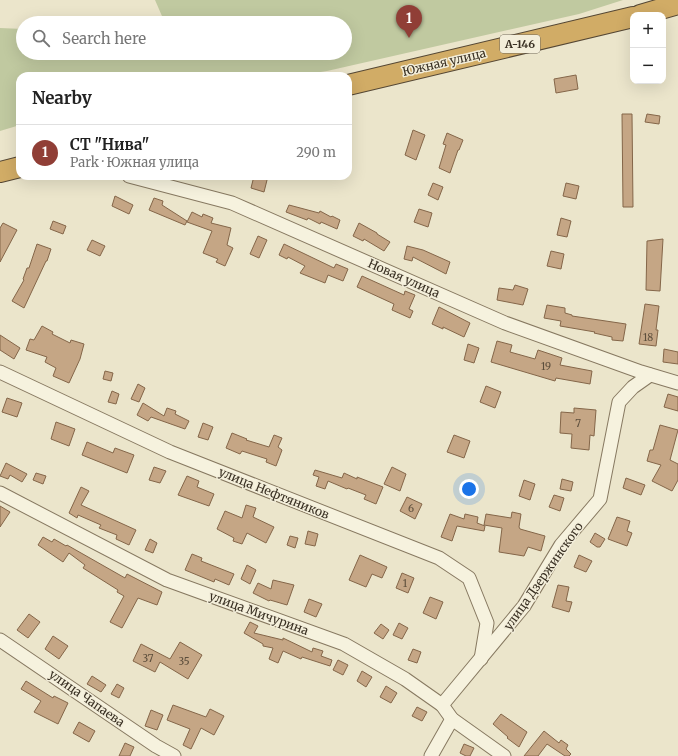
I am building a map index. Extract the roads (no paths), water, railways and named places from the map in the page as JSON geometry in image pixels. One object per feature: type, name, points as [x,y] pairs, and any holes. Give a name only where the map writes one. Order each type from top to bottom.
[{"type":"highway","points":[[650,12],[678,4]]},
{"type":"highway","name":"Южная улица","points":[[352,84],[630,18]]},
{"type":"highway","points":[[0,172],[16,168]]},
{"type":"street","name":"Новая улица","points":[[143,180],[232,203],[505,323],[650,375],[678,383]]},
{"type":"street","name":"улица Нефтяников","points":[[0,372],[170,452],[440,558],[469,578],[487,623],[481,659]]},
{"type":"street","name":"улица Дзержинского","points":[[442,705],[524,606],[562,545],[600,500],[619,402],[632,388],[650,375]]},
{"type":"street","name":"улица Мичурина","points":[[0,493],[167,580],[344,644],[405,679],[442,705],[452,719],[504,756]]},
{"type":"street","name":"улица Чапаева","points":[[0,640],[156,746],[174,756]]},
{"type":"street","points":[[431,756],[452,719]]},
{"type":"place","name":"СТ \"Нива\"","points":[[409,38]]}]
